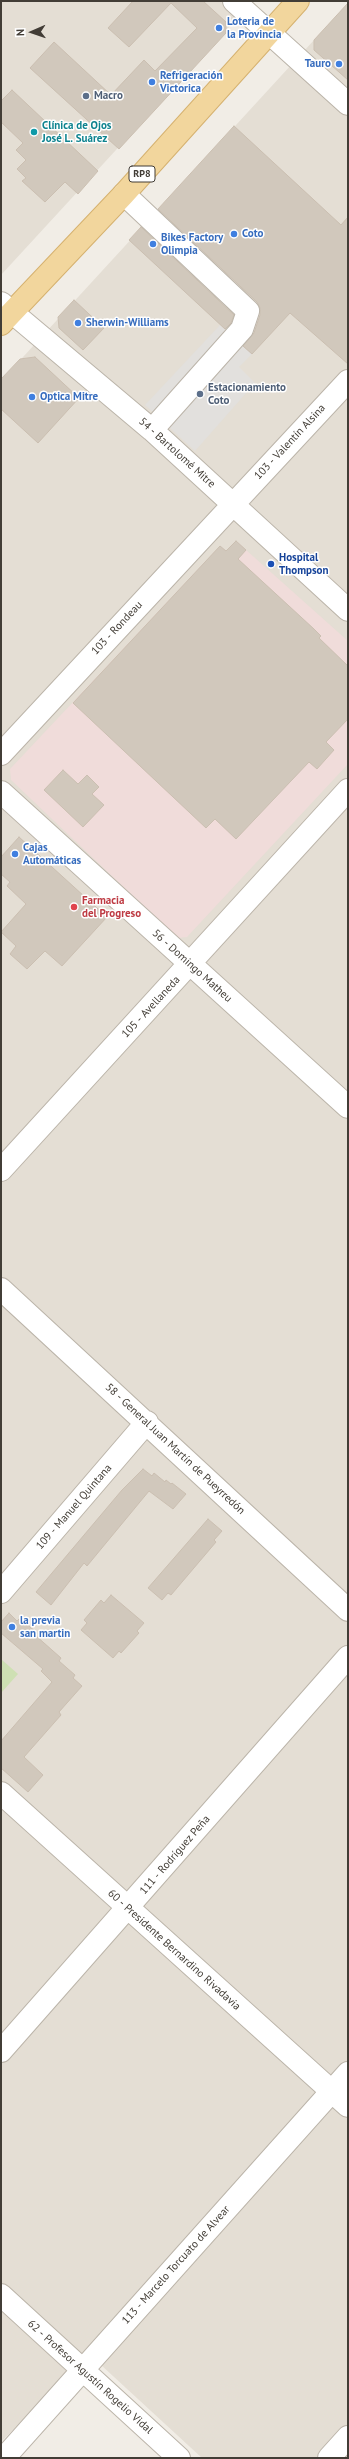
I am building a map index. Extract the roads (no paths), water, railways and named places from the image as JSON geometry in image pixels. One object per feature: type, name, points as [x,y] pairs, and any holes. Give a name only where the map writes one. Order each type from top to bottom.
[{"type":"main road","name":"RP8","points":[[5,313],[124,194],[298,1]]},
{"type":"street","points":[[234,1],[348,104]]},
{"type":"street","points":[[124,194],[248,311],[242,329],[152,430]]},
{"type":"street","name":"54 - Bartolomé Mitre","points":[[5,313],[152,430],[348,610]]},
{"type":"street","name":"103 - Valentín Alsina","points":[[233,503],[348,382]]},
{"type":"street","name":"103 - Rondeau","points":[[1,754],[233,503]]},
{"type":"street","name":"105 - Avellaneda","points":[[1,1170],[348,790]]},
{"type":"street","name":"56 - Domingo Matheu","points":[[1,792],[348,1107]]},
{"type":"street","name":"58 - General Juan Martín de Pueyrredón","points":[[1,1289],[347,1607]]},
{"type":"street","name":"109 - Manuel Quintana","points":[[1,1592],[147,1422]]},
{"type":"street","name":"111 - Rodríguez Peña","points":[[1,2051],[128,1909],[348,1657]]},
{"type":"street","name":"60 - Presidente Bernardino Rivadavia","points":[[1,1793],[348,2106]]},
{"type":"street","name":"113 - Marcelo Torcuato de Alvear","points":[[4,2458],[82,2369],[348,2074]]},
{"type":"street","name":"62 - Profesor Agustín Rogelio Vidal","points":[[1,2295],[179,2458]]},
{"type":"street","points":[[329,2458],[348,2437]]},
{"type":"place","name":"Loteria de la Provincia","points":[[219,28]]},
{"type":"place","name":"Tauro","points":[[339,64]]},
{"type":"place","name":"Refrigeración Victorica","points":[[152,82]]},
{"type":"place","name":"Macro","points":[[86,96]]},
{"type":"place","name":"Clínica de Ojos José L. Suárez","points":[[34,132]]},
{"type":"place","name":"Coto","points":[[234,234]]},
{"type":"place","name":"Bikes Factory Olimpia","points":[[153,244]]},
{"type":"place","name":"Sherwin-Williams","points":[[78,323]]},
{"type":"place","name":"Estacionamiento Coto","points":[[200,394]]},
{"type":"place","name":"Optica Mitre","points":[[32,397]]},
{"type":"place","name":"Hospital Thompson","points":[[271,564]]},
{"type":"place","name":"Cajas Automáticas","points":[[15,854]]},
{"type":"place","name":"Farmacia del Progreso","points":[[74,907]]},
{"type":"place","name":"la previa san martin","points":[[12,1627]]}]
